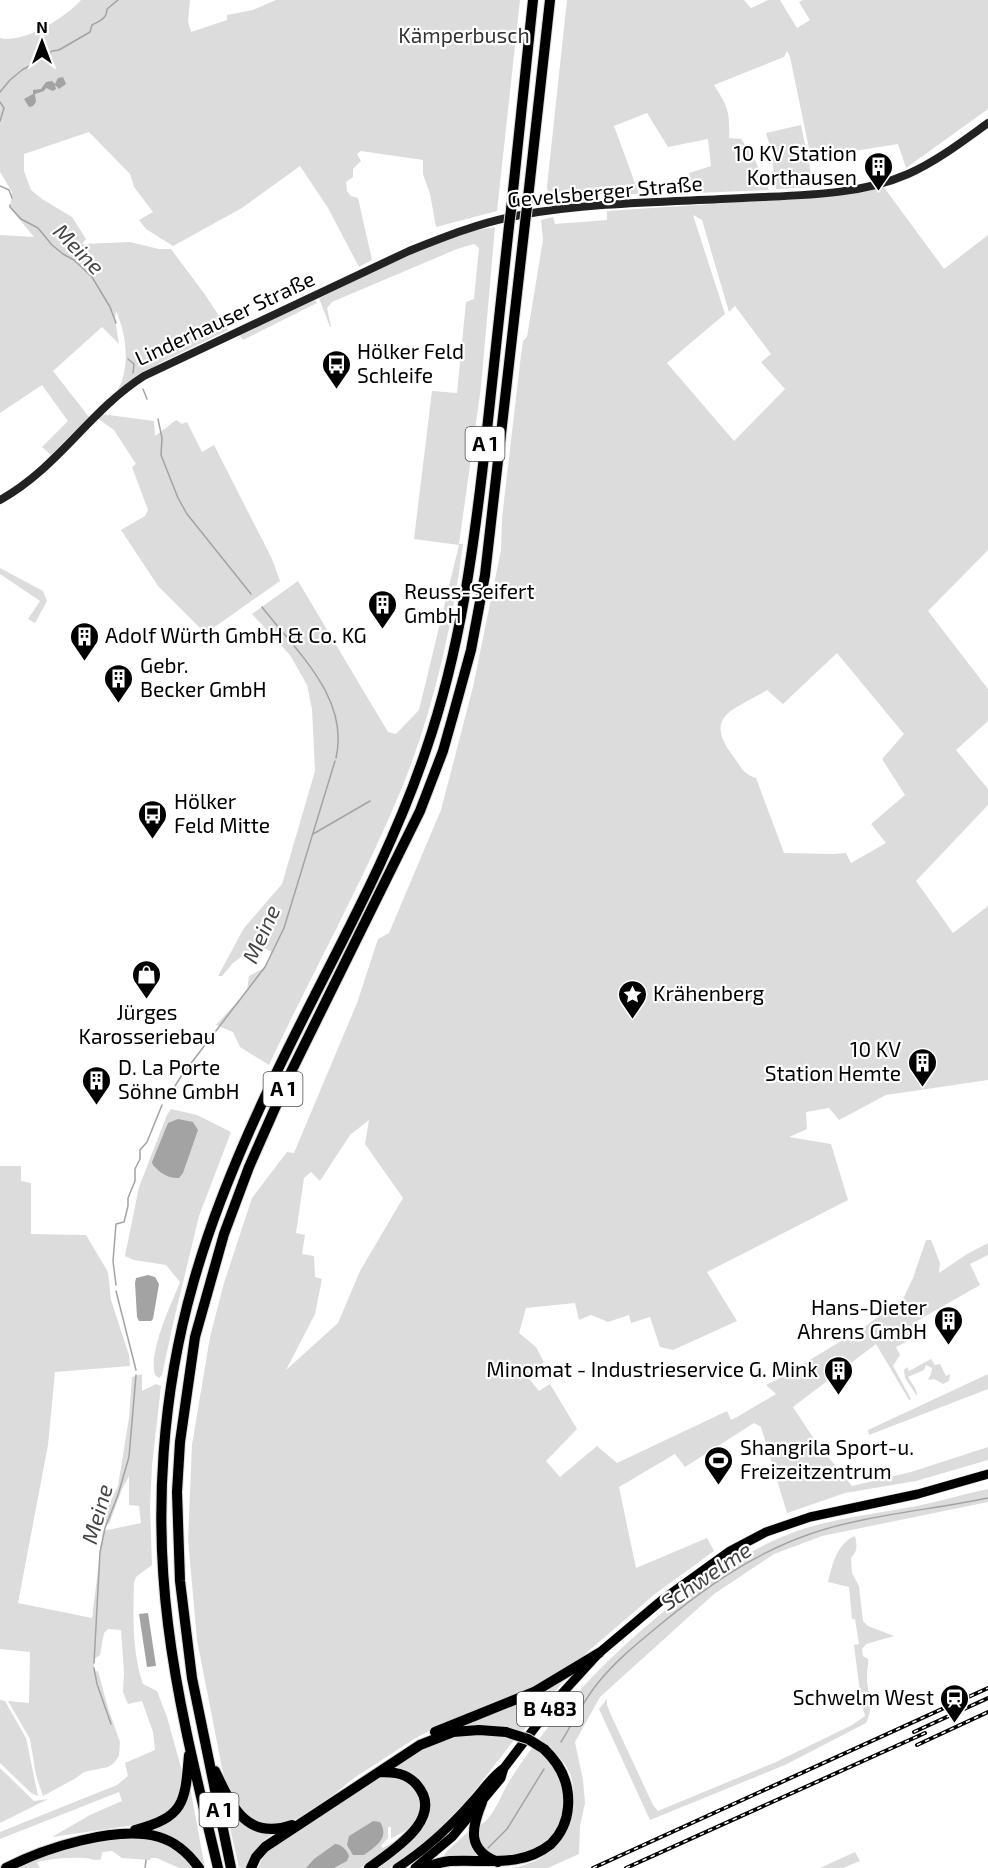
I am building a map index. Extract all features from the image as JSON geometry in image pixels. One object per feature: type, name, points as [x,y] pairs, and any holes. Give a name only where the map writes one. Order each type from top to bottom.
[{"type":"highway","name":"A 1","points":[[218,1868],[190,1746],[168,1624],[163,1562],[163,1476],[172,1383],[192,1287],[228,1181],[271,1083],[369,889],[408,800],[440,708],[456,647],[478,508],[533,0]]},
{"type":"highway","name":"A 1","points":[[231,1868],[206,1752],[189,1657],[180,1581],[177,1492],[180,1442],[195,1337],[224,1234],[249,1167],[291,1072],[422,806],[443,751],[471,650],[485,576],[550,4]]},
{"type":"highway","points":[[420,1746],[430,1735],[534,1692],[599,1653]]},
{"type":"highway","points":[[251,1868],[261,1850],[302,1822],[420,1746],[453,1732],[479,1730],[506,1732],[528,1739],[544,1749],[558,1764],[566,1784],[568,1803],[565,1822],[555,1839],[539,1855],[518,1863],[504,1865],[448,1861],[423,1868]]},
{"type":"highway","points":[[6,1868],[51,1848],[151,1826],[174,1814],[186,1790],[190,1746]]},
{"type":"highway","points":[[206,1752],[227,1797],[246,1821],[268,1829],[283,1828],[302,1822]]},
{"type":"highway","points":[[369,1868],[411,1834],[424,1813],[423,1793],[412,1780],[403,1774],[379,1772]]},
{"type":"highway","points":[[482,1802],[473,1828],[476,1846],[490,1859],[504,1865]]},
{"type":"highway","points":[[113,1836],[148,1835],[168,1840],[183,1850],[199,1868]]},
{"type":"main road","name":"Gevelsberger Straße","points":[[497,221],[521,215],[572,209],[817,193],[881,183],[907,174],[933,161],[988,123]]},
{"type":"main road","name":"Linderhauser Straße","points":[[0,500],[27,484],[54,461],[110,401],[144,376],[409,251],[470,227],[497,221]]},
{"type":"main road","name":"B 483","points":[[397,1868],[448,1827],[495,1774],[504,1768],[556,1700],[599,1653],[641,1617],[730,1551],[787,1524],[821,1514],[926,1492],[988,1474]]},
{"type":"main road","name":"B 483","points":[[415,1868],[452,1836],[501,1778],[504,1768]]},
{"type":"green space","name":"Kämperbusch","points":[[81,0],[190,0],[188,21],[191,32],[227,20],[227,15],[253,10],[276,0],[520,0],[497,211],[436,227],[430,194],[423,174],[423,160],[361,151],[357,154],[361,161],[353,169],[353,177],[346,182],[347,191],[351,196],[358,198],[372,260],[359,267],[328,208],[300,166],[242,208],[173,246],[146,229],[139,220],[153,212],[134,187],[130,174],[89,132],[24,154],[24,171],[31,190],[72,217],[86,239],[82,244],[130,242],[159,249],[171,249],[228,330],[160,363],[116,393],[124,374],[126,352],[123,331],[116,311],[119,344],[102,327],[53,371],[89,417],[51,455],[42,447],[68,421],[42,385],[0,413],[0,235],[34,237],[10,208],[12,192],[0,172],[0,38],[21,37],[44,28]]},
{"type":"green space","points":[[567,0],[744,0],[751,8],[768,0],[780,0],[797,28],[810,20],[799,2],[803,0],[988,0],[988,109],[906,168],[898,144],[811,158],[787,51],[784,57],[714,85],[727,110],[729,138],[741,139],[753,156],[769,190],[695,193],[689,173],[711,166],[708,139],[668,147],[647,113],[614,126],[639,194],[548,194]]},
{"type":"green space","points":[[801,125],[814,187],[776,189],[772,153],[766,133]]},
{"type":"green space","points":[[883,186],[944,269],[988,235],[988,550],[928,611],[988,689],[988,721],[956,750],[988,789],[988,805],[916,881],[953,933],[988,906],[988,1080],[886,1095],[839,1120],[829,1108],[806,1112],[807,1129],[789,1137],[831,1144],[848,1200],[707,1272],[737,1321],[673,1350],[660,1347],[650,1317],[631,1323],[629,1315],[608,1322],[591,1315],[579,1320],[575,1303],[526,1308],[519,1333],[536,1347],[544,1362],[527,1376],[539,1391],[550,1384],[577,1429],[546,1461],[560,1477],[597,1446],[617,1463],[727,1411],[731,1420],[776,1394],[766,1385],[864,1327],[903,1299],[926,1240],[931,1240],[940,1263],[939,1273],[988,1243],[988,1255],[970,1264],[980,1285],[917,1321],[922,1330],[918,1336],[896,1347],[900,1355],[893,1366],[911,1399],[909,1400],[876,1344],[793,1407],[816,1442],[852,1486],[911,1472],[988,1447],[988,1460],[916,1481],[845,1493],[787,1513],[761,1427],[754,1423],[685,1467],[675,1454],[619,1487],[636,1568],[707,1538],[714,1551],[655,1594],[578,1660],[543,1683],[444,1723],[414,1739],[288,1823],[271,1826],[251,1820],[229,1792],[223,1773],[197,1640],[188,1539],[192,1445],[210,1337],[224,1283],[252,1198],[287,1152],[294,1153],[357,1003],[378,939],[389,933],[441,810],[473,687],[501,550],[502,518],[521,355],[523,341],[527,337],[543,240],[541,220],[553,217],[555,224],[607,220],[607,211],[815,197]],"holes":[[[693,215],[702,220],[729,312],[735,306],[771,354],[761,362],[785,389],[734,441],[667,363],[725,314]],[[837,653],[904,734],[882,759],[905,795],[871,824],[886,843],[851,863],[846,853],[784,853],[756,778],[740,767],[724,742],[721,731],[726,715],[767,690],[783,704]],[[369,1120],[365,1144],[403,1198],[360,1271],[338,1323],[286,1370],[315,1314],[322,1279],[315,1277],[314,1256],[302,1254],[305,1235],[296,1233],[304,1178],[311,1172],[320,1181],[350,1135]]]},
{"type":"green space","points":[[495,227],[481,387],[459,544],[463,544],[447,638],[432,700],[401,790],[386,825],[269,1065],[240,1047],[233,1032],[216,1025],[247,991],[249,976],[264,968],[272,952],[258,945],[233,963],[222,976],[218,976],[244,928],[282,884],[315,771],[312,709],[307,685],[290,655],[252,614],[298,581],[388,732],[396,734],[419,710],[459,545],[414,539],[432,391],[457,393],[466,302],[474,299],[479,248],[474,244],[457,249],[332,302],[327,308],[331,327],[319,298],[429,246],[452,237]]},
{"type":"green space","points":[[315,300],[317,303],[243,340],[239,335]]},
{"type":"green space","points":[[101,414],[154,421],[155,436],[176,420],[182,424],[187,422],[202,452],[214,445],[272,559],[280,581],[206,633],[201,629],[158,586],[121,530],[145,516],[148,510],[132,467],[136,464],[114,430],[97,418]]},
{"type":"green space","points":[[0,568],[43,591],[47,601],[35,623],[28,619],[40,601],[0,574]]},
{"type":"green space","points":[[171,1109],[197,1115],[231,1132],[199,1216],[162,1375],[159,1378],[155,1375],[154,1365],[157,1342],[180,1282],[166,1265],[134,1260],[125,1256],[139,1187]]},
{"type":"green space","points":[[0,1166],[21,1166],[21,1181],[31,1183],[31,1234],[86,1235],[108,1272],[111,1300],[129,1355],[130,1366],[55,1372],[48,1445],[18,1603],[92,1618],[103,1531],[141,1523],[139,1506],[129,1505],[129,1476],[109,1524],[102,1525],[102,1519],[118,1486],[129,1418],[132,1377],[142,1374],[142,1391],[156,1384],[161,1386],[152,1466],[150,1507],[152,1565],[136,1577],[134,1583],[134,1634],[139,1672],[143,1684],[157,1691],[167,1717],[182,1771],[180,1795],[166,1815],[141,1824],[52,1837],[90,1815],[122,1801],[119,1792],[0,1839],[0,1832],[117,1785],[128,1776],[125,1763],[155,1750],[153,1732],[142,1701],[128,1704],[123,1692],[121,1630],[108,1629],[104,1633],[100,1655],[94,1659],[94,1672],[98,1671],[120,1742],[119,1756],[108,1767],[84,1772],[43,1796],[36,1775],[30,1739],[8,1701],[29,1703],[30,1652],[0,1649]]},
{"type":"green space","points":[[931,1359],[935,1365],[940,1364],[946,1376],[950,1374],[949,1381],[943,1384],[934,1379],[928,1380],[932,1368],[926,1365],[924,1370],[908,1377],[917,1396],[905,1378],[904,1370],[907,1367],[909,1371]]},
{"type":"green space","points":[[988,1374],[988,1389],[869,1435],[868,1430]]},
{"type":"green space","points":[[988,1489],[988,1502],[822,1536],[774,1554],[714,1594],[600,1697],[575,1742],[585,1803],[580,1826],[579,1854],[548,1868],[513,1868],[532,1862],[548,1853],[565,1829],[572,1809],[573,1789],[570,1775],[562,1761],[547,1745],[564,1797],[560,1823],[556,1830],[542,1847],[502,1860],[482,1850],[476,1828],[483,1824],[493,1812],[508,1783],[533,1746],[557,1717],[621,1648],[680,1599],[712,1576],[775,1540],[806,1528]]},
{"type":"green space","points":[[855,1536],[856,1548],[851,1558],[852,1573],[859,1586],[863,1621],[868,1626],[894,1636],[866,1644],[862,1649],[863,1656],[868,1659],[867,1681],[870,1709],[866,1723],[785,1765],[650,1820],[599,1709],[607,1699],[611,1715],[653,1805],[658,1811],[776,1762],[852,1725],[865,1716],[854,1645],[859,1644],[855,1619],[852,1619],[849,1587],[828,1582],[840,1549]]},
{"type":"green space","points":[[565,1679],[523,1731],[490,1725],[460,1727]]},
{"type":"green space","points":[[0,1700],[5,1701],[26,1738],[38,1796],[31,1793],[0,1763]]},
{"type":"green space","points":[[476,1734],[514,1740],[469,1798],[434,1835],[390,1868],[373,1868],[426,1816],[411,1773],[397,1766],[434,1743]]},
{"type":"green space","points":[[0,1768],[34,1801],[48,1799],[0,1823]]},
{"type":"green space","points":[[384,1776],[409,1781],[418,1796],[420,1805],[420,1812],[409,1828],[391,1838],[391,1827],[388,1827],[388,1838],[381,1846],[383,1848],[399,1839],[385,1852],[361,1868],[258,1868],[265,1853],[377,1778]],"holes":[[[373,1821],[382,1839],[364,1855],[353,1854],[349,1843],[349,1836]]]},
{"type":"green space","points":[[190,1787],[205,1868],[198,1860],[145,1832],[160,1826]]},
{"type":"green space","points":[[225,1805],[230,1810],[274,1833],[257,1848],[246,1868],[239,1868]]},
{"type":"green space","points":[[469,1831],[480,1856],[443,1858],[446,1852]]},
{"type":"green space","points":[[124,1838],[156,1841],[178,1852],[195,1868],[179,1868],[157,1858],[150,1860],[122,1858],[112,1851],[102,1852],[99,1860],[55,1859],[37,1862],[40,1868],[14,1868],[55,1853]]},
{"type":"green space","points":[[855,1852],[860,1861],[843,1868],[820,1868]]},
{"type":"shaded area","points":[[63,77],[66,84],[59,89],[55,85],[56,89],[53,91],[46,88],[35,94],[36,102],[29,107],[24,99],[33,94],[33,90],[41,89],[46,82],[52,81],[55,84],[58,78]]},
{"type":"shaded area","points":[[178,1119],[193,1122],[198,1130],[183,1173],[179,1178],[175,1178],[162,1173],[152,1162],[168,1123]]},
{"type":"shaded area","points":[[148,1275],[155,1277],[159,1284],[153,1319],[139,1321],[135,1283],[136,1278]]},
{"type":"shaded area","points":[[148,1613],[156,1666],[147,1667],[139,1614]]},
{"type":"shaded area","points":[[373,1821],[380,1822],[383,1828],[380,1841],[364,1855],[353,1855],[347,1845],[349,1836]]},
{"type":"shaded area","points":[[335,1844],[342,1846],[347,1852],[349,1856],[347,1861],[334,1868],[306,1868],[314,1859]]},
{"type":"waterway","name":"Meine","points":[[0,92],[22,70],[52,51],[59,50],[90,32],[92,25],[100,21],[107,9],[118,0]]},
{"type":"waterway","name":"Meine","points":[[0,102],[4,108],[0,121]]},
{"type":"waterway","name":"Meine","points":[[0,186],[9,190],[12,198]]},
{"type":"waterway","name":"Meine","points":[[10,205],[21,219],[38,228],[52,245],[74,260],[92,277],[110,307],[116,323]]},
{"type":"waterway","name":"Meine","points":[[128,359],[134,364],[133,373]]},
{"type":"waterway","name":"Meine","points":[[143,389],[147,399]]},
{"type":"waterway","name":"Meine","points":[[158,419],[162,438],[161,455],[178,498],[187,514],[251,594]]},
{"type":"waterway","name":"Meine","points":[[262,607],[304,658],[328,695],[335,715],[338,736],[336,758]]},
{"type":"waterway","name":"Meine","points":[[168,1097],[182,1075],[265,967],[284,928],[335,761]]},
{"type":"waterway","points":[[313,834],[370,801]]},
{"type":"waterway","name":"Meine","points":[[116,1285],[113,1261],[116,1224],[124,1222],[128,1198],[135,1181],[135,1169],[140,1159],[140,1150],[147,1142],[162,1105]]},
{"type":"waterway","name":"Meine","points":[[116,1291],[136,1370]]},
{"type":"waterway","name":"Meine","points":[[94,1663],[100,1552],[105,1528],[129,1457],[136,1375]]},
{"type":"waterway","name":"Schwelme","points":[[561,1742],[594,1688],[623,1656],[692,1600],[748,1562],[789,1542],[831,1527],[875,1517],[988,1498]]},
{"type":"waterway","name":"Meine","points":[[94,1668],[111,1724]]},
{"type":"waterway","name":"Schwelme","points":[[488,1848],[507,1829],[544,1769]]},
{"type":"waterway","name":"Meine","points":[[145,1868],[146,1860]]},
{"type":"railway","points":[[593,1868],[988,1688]]},
{"type":"railway","points":[[914,1732],[988,1698]]},
{"type":"railway","points":[[917,1745],[988,1712]]},
{"type":"railway","points":[[626,1868],[925,1733]]},
{"type":"place","name":"10 KV Station Korthausen","points":[[878,192]]},
{"type":"place","name":"Hölker Feld Schleife","points":[[336,390]]},
{"type":"place","name":"Reuss-Seifert GmbH","points":[[383,630]]},
{"type":"place","name":"Adolf Würth GmbH & Co. KG","points":[[84,662]]},
{"type":"place","name":"Gebr. Becker GmbH","points":[[119,704]]},
{"type":"place","name":"Hölker Feld Mitte","points":[[153,840]]},
{"type":"place","name":"Jürges Karosseriebau","points":[[147,1000]]},
{"type":"place","name":"Krähenberg","points":[[632,1020]]},
{"type":"place","name":"10 KV Station Hemte","points":[[922,1088]]},
{"type":"place","name":"D. La Porte Söhne GmbH","points":[[97,1106]]},
{"type":"place","name":"Hans-Dieter Ahrens GmbH","points":[[948,1346]]},
{"type":"place","name":"Minomat - Industrieservice G. Mink","points":[[839,1396]]},
{"type":"place","name":"Shangrila Sport-u. Freizeitzentrum","points":[[719,1486]]},
{"type":"place","name":"Schwelm West","points":[[955,1724]]}]
